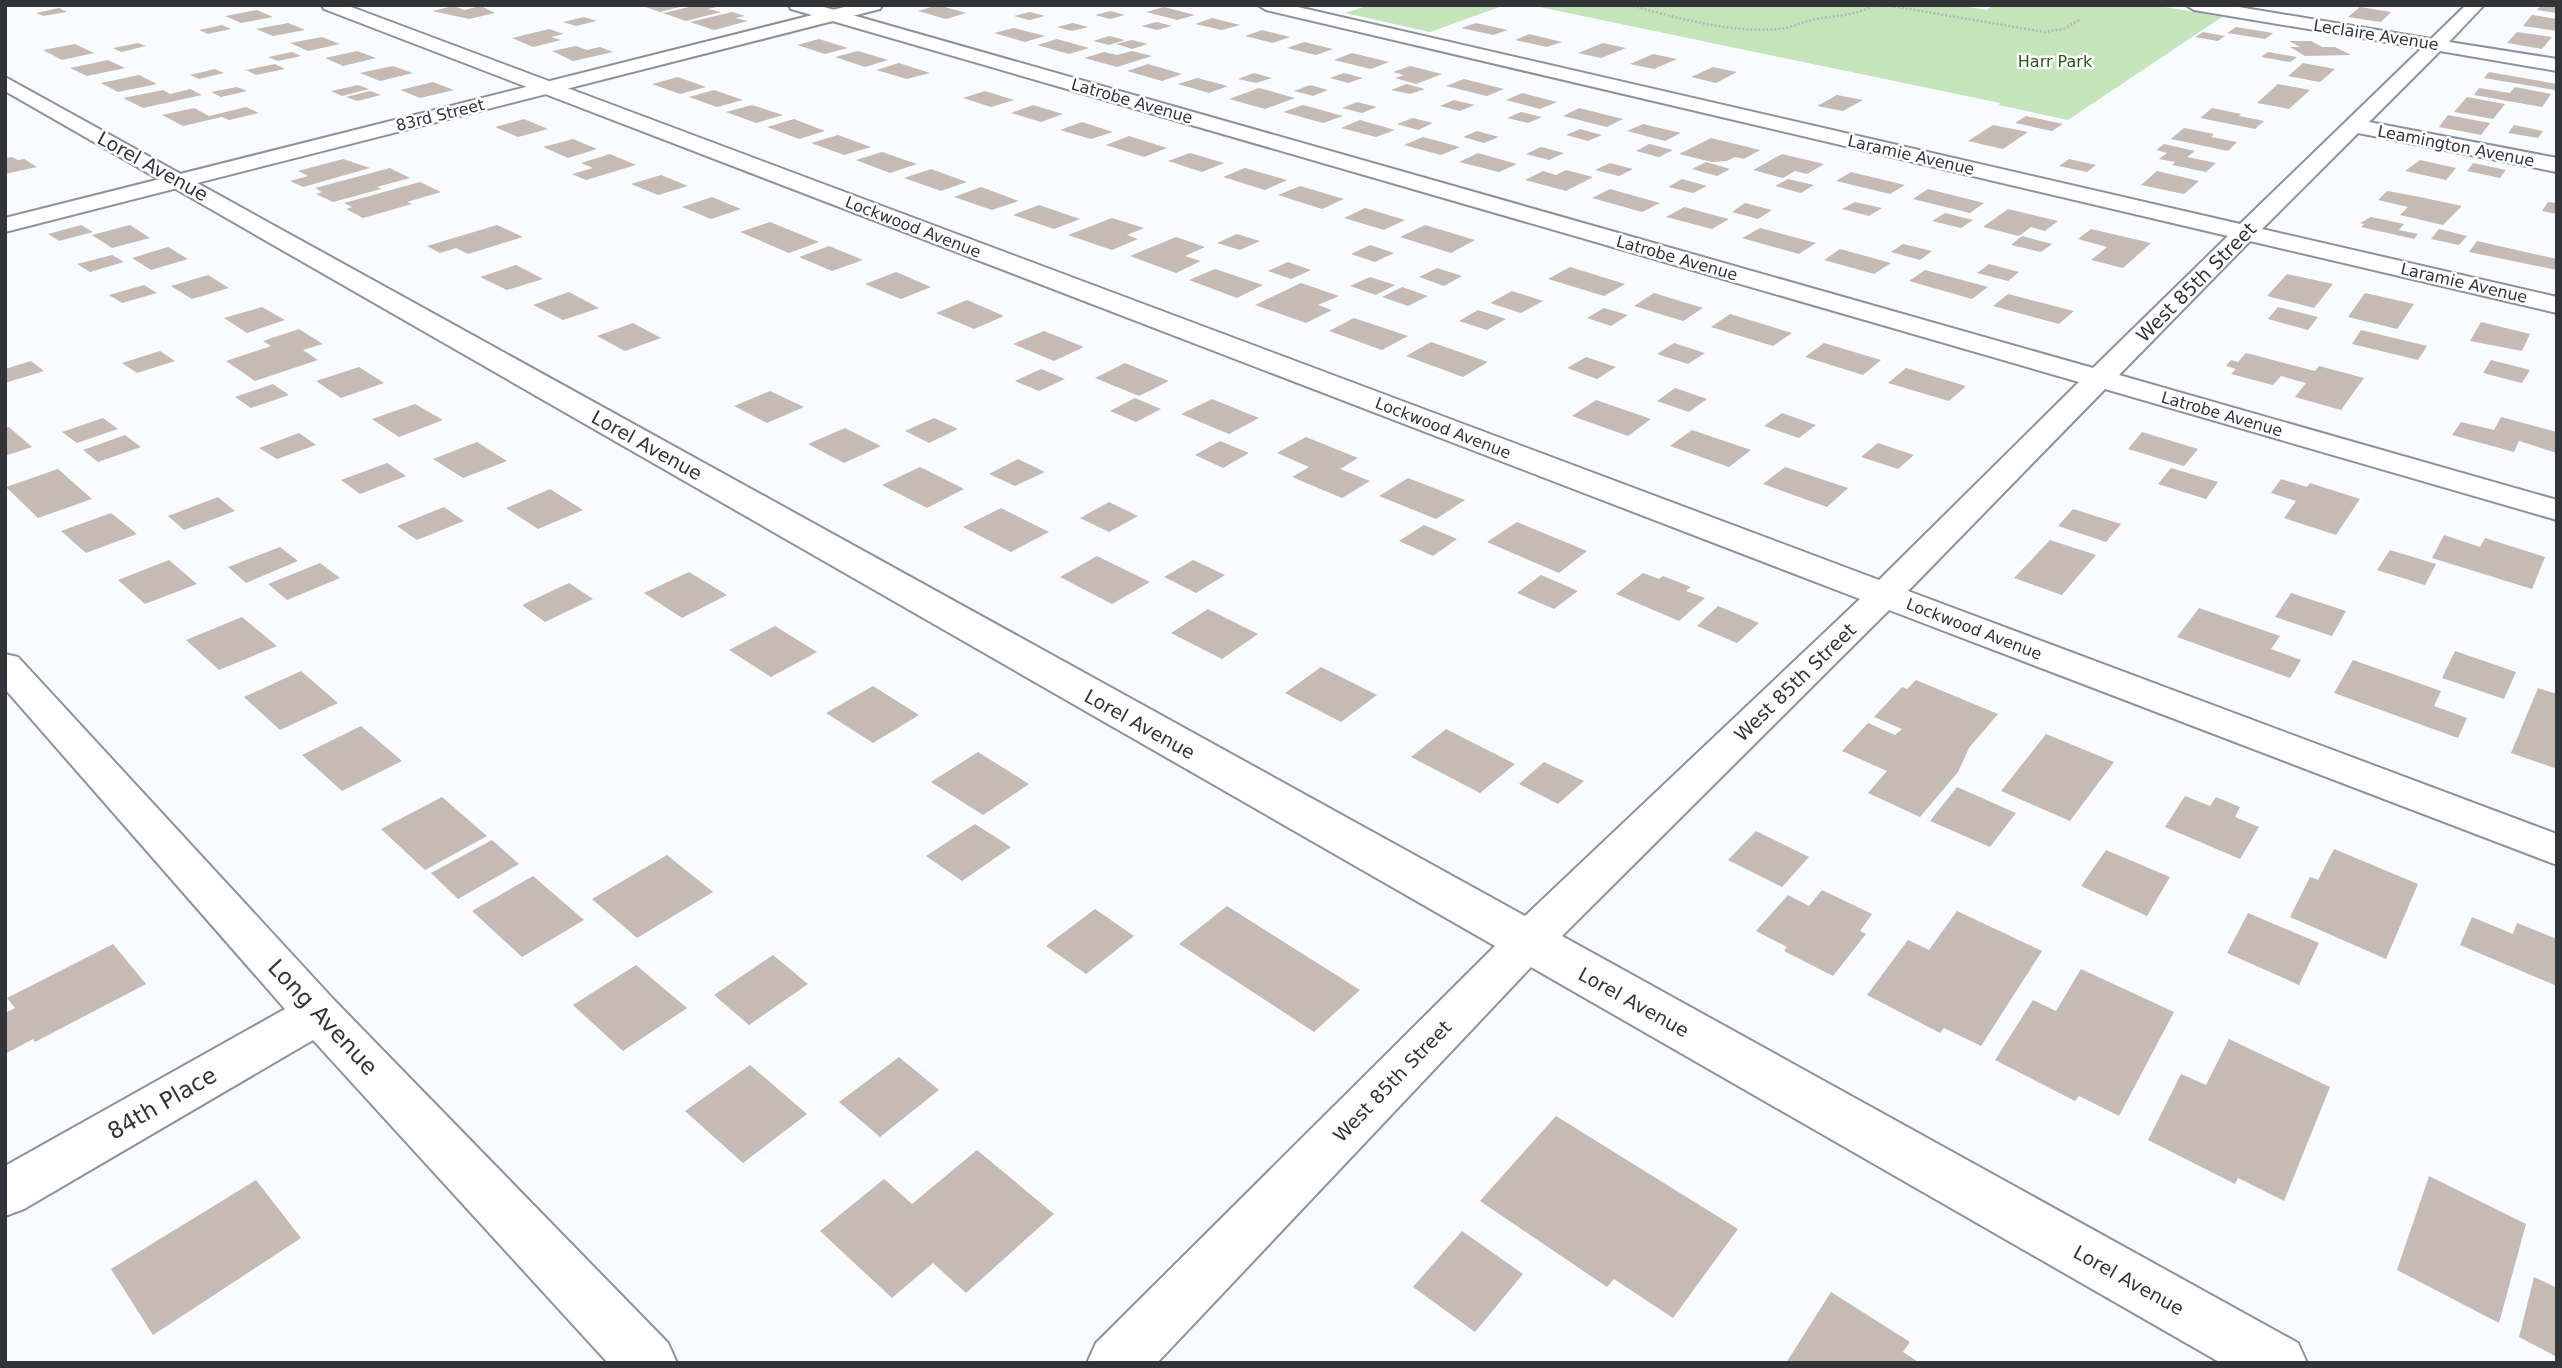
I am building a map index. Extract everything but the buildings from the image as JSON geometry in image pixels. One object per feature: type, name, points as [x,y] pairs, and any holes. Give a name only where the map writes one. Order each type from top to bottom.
[{"type":"street","name":"Lockwood Avenue","points":[[330,5],[2557,850]]},
{"type":"street","name":"Latrobe Avenue","points":[[797,5],[2557,510]]},
{"type":"street","name":"83rd Street","points":[[5,225],[874,5]]},
{"type":"street","name":"Laramie Avenue","points":[[1266,5],[2557,305]]},
{"type":"street","name":"Leclaire Avenue","points":[[2194,5],[2557,65]]},
{"type":"street","name":"West 85th Street","points":[[1117,1363],[1528,942],[1884,595],[2244,233],[2476,5]]},
{"type":"street","name":"Lorel Avenue","points":[[5,83],[2277,1363]]},
{"type":"street","name":"Leamington Avenue","points":[[2355,126],[2557,165]]},
{"type":"street","name":"Long Avenue","points":[[8,673],[318,1014],[647,1363]]},
{"type":"street","name":"84th Place","points":[[5,1193],[318,1014]]},
{"type":"path","points":[[1629,5],[1680,18],[1769,30],[1858,13],[1874,5]]},
{"type":"path","points":[[1886,5],[2043,32],[2064,29],[2079,20]]},
{"type":"green space","points":[[1369,5],[1505,5],[1430,32],[1345,13]]},
{"type":"green space","name":"Harr Park","points":[[1530,5],[1960,5],[1986,10],[1994,5],[2154,5],[2222,17],[2068,120],[1999,105],[2000,103]]}]
